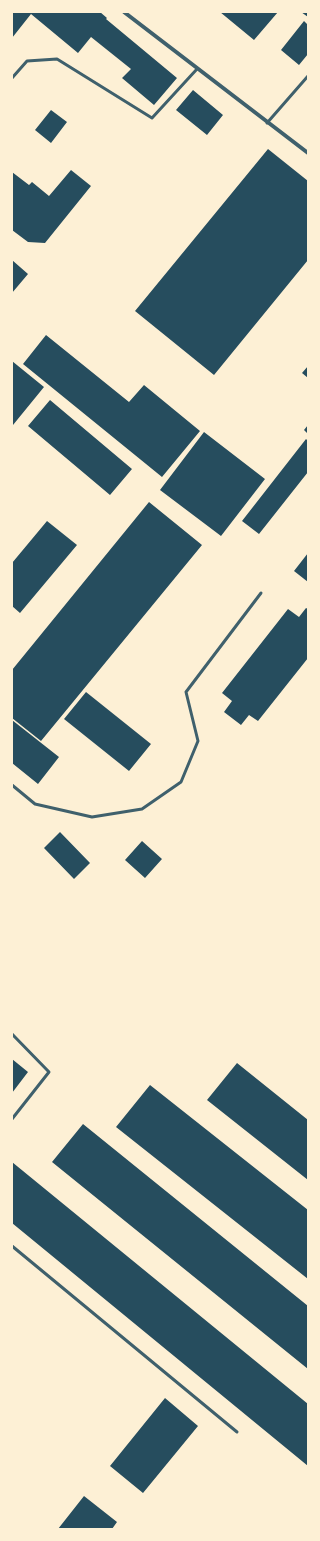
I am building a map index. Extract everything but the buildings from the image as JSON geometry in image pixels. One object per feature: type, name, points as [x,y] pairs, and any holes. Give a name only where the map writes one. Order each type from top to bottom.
[{"type":"street","points":[[124,12],[308,154]]},
{"type":"lane","points":[[12,78],[27,61],[57,59],[152,118],[197,69]]},
{"type":"lane","points":[[266,123],[308,76]]},
{"type":"lane","points":[[12,785],[35,804],[92,817],[142,808],[181,782],[198,741],[186,692],[261,593]]},
{"type":"lane","points":[[12,1034],[49,1072],[12,1119]]},
{"type":"lane","points":[[12,1246],[238,1432]]}]
